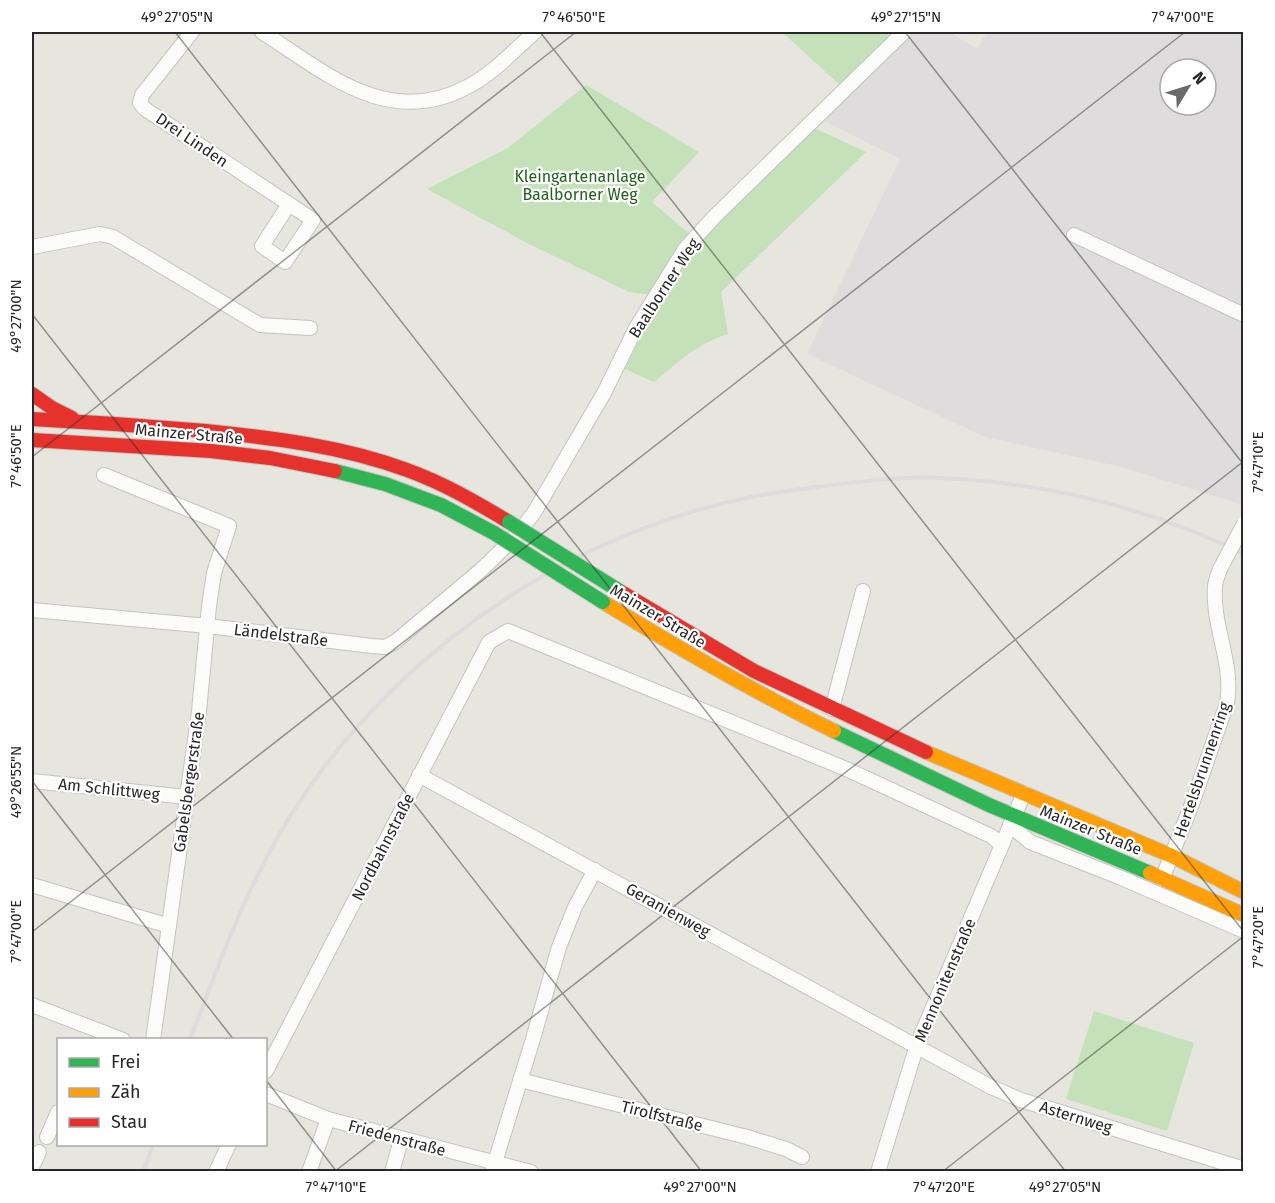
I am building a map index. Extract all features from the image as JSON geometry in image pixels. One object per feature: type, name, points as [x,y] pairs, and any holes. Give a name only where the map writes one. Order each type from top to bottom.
[{"type":"main road","points":[[32,394],[52,408],[80,422]]},
{"type":"main road","name":"Mainzer Straße","points":[[32,419],[243,435],[346,452],[397,466],[435,482],[509,522],[744,665],[905,743],[1172,856],[1244,892]]},
{"type":"main road","name":"Mainzer Straße","points":[[32,440],[206,450],[336,470],[400,488],[434,502],[494,533],[693,657],[778,704],[1012,821],[1104,852],[1244,915]]},
{"type":"street","name":"Drei Linden","points":[[192,32],[142,95],[140,103],[145,109],[289,204]]},
{"type":"street","points":[[262,32],[350,88],[389,100],[416,102],[447,96],[468,87],[486,75],[535,32]]},
{"type":"street","name":"Baalborner Weg","points":[[497,554],[518,534],[535,511],[604,393],[636,328],[685,249],[715,216],[904,32]]},
{"type":"street","points":[[32,248],[100,234],[113,237],[260,325],[310,328]]},
{"type":"street","points":[[1074,235],[1244,315]]},
{"type":"street","name":"Gabelsbergerstraße","points":[[104,475],[229,526],[214,573],[187,796],[153,1038]]},
{"type":"street","name":"Hertelsbrunnenring","points":[[1162,879],[1225,711],[1237,688],[1216,605],[1215,586],[1220,569],[1244,524]]},
{"type":"street","name":"Ländelstraße","points":[[32,609],[385,646],[395,642],[497,554]]},
{"type":"street","points":[[832,709],[862,591]]},
{"type":"street","name":"Nordbahnstraße","points":[[267,1069],[340,933],[489,642],[508,631],[844,768],[991,836],[1001,844]]},
{"type":"street","name":"Geranienweg","points":[[419,775],[917,1046]]},
{"type":"street","name":"Am Schlittweg","points":[[32,781],[187,796]]},
{"type":"street","name":"Mennonitenstraße","points":[[878,1172],[917,1046],[1024,793]]},
{"type":"street","name":"Mainzer Straße","points":[[1012,821],[1030,842],[1119,877],[1244,931]]},
{"type":"street","points":[[493,1167],[559,946],[575,907],[595,870]]},
{"type":"street","points":[[32,885],[169,926]]},
{"type":"street","points":[[32,1005],[94,1034],[113,1038]]},
{"type":"street","name":"Asternweg","points":[[917,1046],[991,1087],[1021,1100],[1244,1169]]},
{"type":"street","name":"Tirolfstraße","points":[[520,1080],[747,1137],[786,1149],[802,1157]]},
{"type":"street","name":"Friedenstraße","points":[[267,1094],[328,1119],[493,1167],[531,1172]]},
{"type":"street","points":[[47,1137],[57,1114]]},
{"type":"street","points":[[309,1172],[328,1119]]},
{"type":"street","points":[[392,1172],[401,1140]]},
{"type":"street","points":[[216,1172],[228,1146]]},
{"type":"street","points":[[32,1167],[39,1152]]},
{"type":"shaded area","points":[[911,32],[949,32],[977,49],[987,32],[1243,32],[1243,505],[1122,467],[985,437],[807,354],[900,159],[819,118]]},
{"type":"green space","points":[[782,32],[898,32],[841,86]]},
{"type":"green space","name":"Kleingartenanlage Baalborner Weg","points":[[586,85],[699,152],[652,202],[691,235],[652,295],[629,292],[527,243],[427,189],[508,148]]},
{"type":"green space","points":[[812,127],[866,152],[721,292],[728,334],[697,348],[654,382],[625,369],[660,298],[691,248],[729,206]]},
{"type":"green space","points":[[1094,1011],[1194,1043],[1167,1131],[1066,1099]]},
{"type":"railway","points":[[191,1038],[247,897],[282,830],[302,797],[325,766],[367,716],[413,671],[463,629],[516,592],[573,560],[632,533],[693,511],[756,496],[863,481],[927,478],[1020,486],[1097,501],[1172,523],[1244,554]]},
{"type":"railway","points":[[143,1172],[152,1146]]},
{"type":"traffic: fast","points":[[335,471],[385,484],[441,505],[494,533]]},
{"type":"traffic: fast","points":[[509,522],[618,590]]},
{"type":"traffic: fast","points":[[494,533],[603,602]]},
{"type":"traffic: fast","points":[[834,731],[989,805],[1150,873]]},
{"type":"traffic: slow","points":[[603,602],[717,669],[834,731]]},
{"type":"traffic: slow","points":[[926,752],[1172,856],[1244,892]]},
{"type":"traffic: slow","points":[[1150,873],[1244,915]]},
{"type":"traffic: jam","points":[[32,394],[72,418]]},
{"type":"traffic: jam","points":[[32,419],[206,431],[333,449],[420,475],[459,493],[509,522]]},
{"type":"traffic: jam","points":[[32,440],[211,451],[270,458],[335,471]]},
{"type":"traffic: jam","points":[[618,590],[754,671],[926,752]]}]
